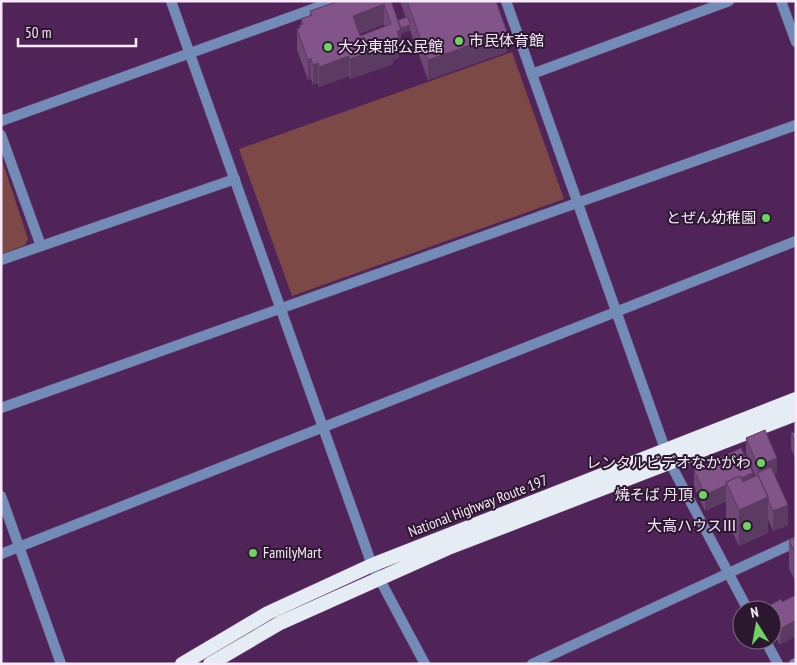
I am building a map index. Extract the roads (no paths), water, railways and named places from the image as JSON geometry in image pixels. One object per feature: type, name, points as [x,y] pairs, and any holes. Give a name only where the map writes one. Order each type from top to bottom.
[{"type":"highway","name":"National Highway Route 197","points":[[182,664],[268,613],[372,565],[796,399]]},
{"type":"highway","name":"National Highway Route 197","points":[[210,664],[280,623],[448,548],[796,414]]},
{"type":"street","points":[[171,1],[372,565],[425,664]]},
{"type":"street","points":[[1,121],[335,1]]},
{"type":"street","points":[[506,1],[670,463],[743,600]]},
{"type":"street","points":[[532,74],[729,1]]},
{"type":"street","points":[[781,1],[796,42]]},
{"type":"street","points":[[1,408],[796,125]]},
{"type":"street","points":[[1,135],[41,246]]},
{"type":"street","points":[[1,260],[235,179]]},
{"type":"street","points":[[1,554],[796,241]]},
{"type":"street","points":[[1,496],[61,664]]},
{"type":"street","points":[[532,664],[796,542]]},
{"type":"street","points":[[770,650],[778,664]]},
{"type":"place","name":"市民体育館","points":[[459,41]]},
{"type":"place","name":"大分東部公民館","points":[[328,47]]},
{"type":"place","name":"とぜん幼稚園","points":[[766,218]]},
{"type":"place","name":"レンタルビデオなかがわ","points":[[761,463]]},
{"type":"place","name":"焼そば 丹頂","points":[[703,495]]},
{"type":"place","name":"大高ハウスⅢ","points":[[747,526]]},
{"type":"place","name":"FamilyMart","points":[[253,553]]}]
